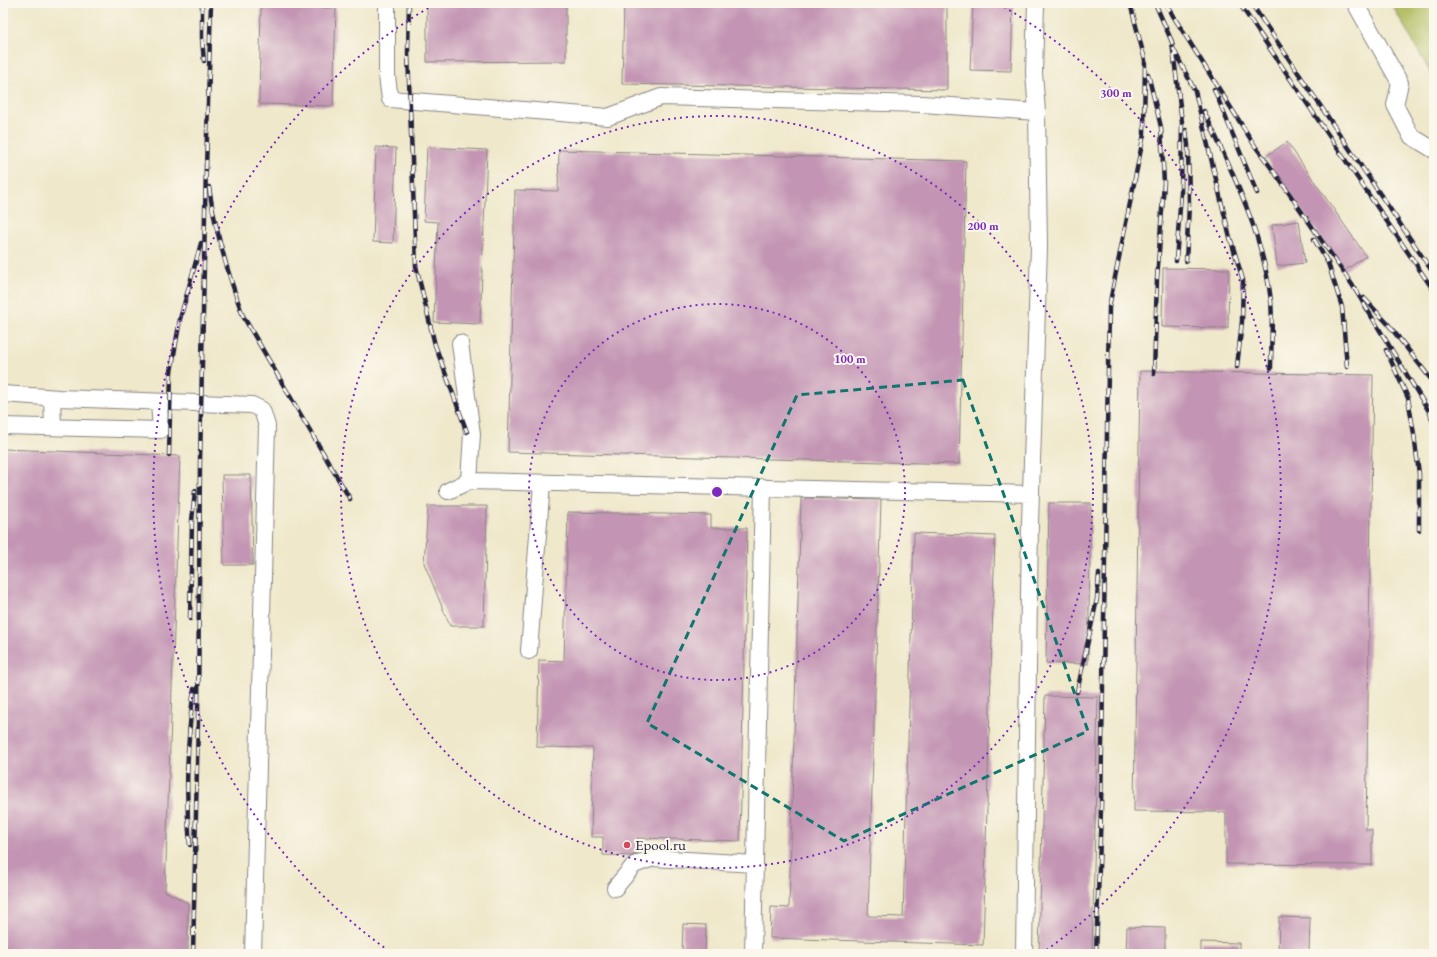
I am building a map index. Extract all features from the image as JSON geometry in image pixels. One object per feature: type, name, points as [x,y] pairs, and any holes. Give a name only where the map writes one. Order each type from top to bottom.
[{"type":"lane","points":[[387,3],[387,76],[390,99],[608,117],[660,97],[922,104],[1037,112]]},
{"type":"lane","points":[[1024,954],[1031,494],[1039,247],[1037,112],[1034,73],[1036,3]]},
{"type":"lane","points":[[1355,3],[1400,83],[1394,105],[1411,136],[1434,150]]},
{"type":"lane","points":[[460,343],[472,434],[469,481]]},
{"type":"lane","points":[[3,394],[52,398],[252,405],[262,410],[267,426],[253,954]]},
{"type":"lane","points":[[52,398],[53,428]]},
{"type":"lane","points":[[3,426],[160,430],[159,402]]},
{"type":"lane","points":[[448,491],[469,481],[1031,494]]},
{"type":"lane","points":[[529,652],[542,483]]},
{"type":"lane","points":[[753,954],[763,487]]},
{"type":"lane","points":[[615,888],[634,865],[653,858],[755,864]]},
{"type":"highlighted area","points":[[963,380],[1088,731],[844,841],[647,723],[797,395]]},
{"type":"green space","points":[[1391,3],[1434,3],[1434,79]]},
{"type":"building","points":[[427,3],[566,3],[566,61],[427,62]]},
{"type":"building","points":[[624,3],[947,3],[947,90],[622,84]]},
{"type":"building","points":[[973,3],[1013,3],[1011,71],[970,70]]},
{"type":"building","points":[[261,6],[336,8],[333,106],[259,104]]},
{"type":"building","points":[[1287,142],[1366,256],[1344,271],[1265,157]]},
{"type":"building","points":[[376,147],[396,148],[393,243],[373,242]]},
{"type":"building","points":[[427,147],[487,150],[480,324],[434,322],[438,222],[424,221]]},
{"type":"building","points":[[559,150],[966,161],[959,464],[508,452],[515,190],[558,191]]},
{"type":"building","points":[[1299,221],[1305,263],[1277,266],[1272,225]]},
{"type":"building","points":[[1163,268],[1229,269],[1228,328],[1162,327]]},
{"type":"building","points":[[1140,371],[1373,375],[1366,830],[1372,830],[1372,865],[1226,864],[1226,812],[1134,811]]},
{"type":"building","points":[[3,449],[180,456],[165,891],[188,903],[188,954],[3,954]]},
{"type":"building","points":[[222,475],[251,475],[253,565],[224,565]]},
{"type":"building","points":[[801,498],[881,500],[868,916],[903,917],[914,533],[995,536],[983,945],[770,938],[771,907],[789,908]]},
{"type":"building","points":[[1049,503],[1091,503],[1088,664],[1046,663]]},
{"type":"building","points":[[428,506],[487,506],[484,626],[450,626],[424,563]]},
{"type":"building","points":[[568,512],[711,515],[711,528],[747,528],[740,841],[637,838],[637,854],[631,856],[603,855],[603,837],[591,837],[593,748],[537,747],[539,660],[564,661]]},
{"type":"building","points":[[1045,696],[1098,697],[1092,954],[1039,954]]},
{"type":"building","points":[[1279,917],[1310,918],[1309,954],[1278,954]]},
{"type":"building","points":[[683,924],[706,925],[705,954],[682,954]]},
{"type":"building","points":[[1127,927],[1165,928],[1165,954],[1126,954]]},
{"type":"building","points":[[1201,942],[1239,943],[1239,954],[1201,954]]},
{"type":"railway","points":[[202,3],[202,39],[204,61]]},
{"type":"railway","points":[[206,169],[211,3]]},
{"type":"railway","points":[[409,3],[408,53],[416,266],[435,345],[467,432]]},
{"type":"railway","points":[[1096,954],[1101,809],[1109,307],[1144,134],[1145,60],[1130,3]]},
{"type":"railway","points":[[1155,3],[1172,42],[1182,122],[1181,193],[1176,261]]},
{"type":"railway","points":[[1165,3],[1255,146],[1353,286],[1430,413],[1434,425]]},
{"type":"railway","points":[[1239,3],[1434,291]]},
{"type":"railway","points":[[1251,3],[1434,274]]},
{"type":"railway","points":[[1173,48],[1195,91],[1229,234],[1243,280],[1242,321],[1237,367]]},
{"type":"railway","points":[[1148,74],[1161,127],[1164,183],[1157,279],[1154,374]]},
{"type":"railway","points":[[1214,89],[1257,193]]},
{"type":"railway","points":[[1204,111],[1245,203],[1261,251],[1271,301],[1271,368]]},
{"type":"railway","points":[[1186,130],[1188,145],[1189,205],[1186,261]]},
{"type":"railway","points":[[193,954],[206,164]]},
{"type":"railway","points":[[209,187],[223,252],[243,316],[350,499]]},
{"type":"railway","points":[[1314,239],[1328,263],[1342,307],[1347,367]]},
{"type":"railway","points":[[169,455],[171,372],[180,319],[201,243]]},
{"type":"railway","points":[[1364,298],[1388,324],[1434,383]]},
{"type":"railway","points":[[1386,350],[1408,398],[1419,474],[1419,530]]},
{"type":"railway","points":[[190,619],[192,521],[195,491]]},
{"type":"railway","points":[[1077,692],[1097,599],[1099,574]]},
{"type":"railway","points":[[190,845],[188,826],[188,767],[194,689]]},
{"type":"place","name":"Epool.ru","points":[[627,845]]}]
